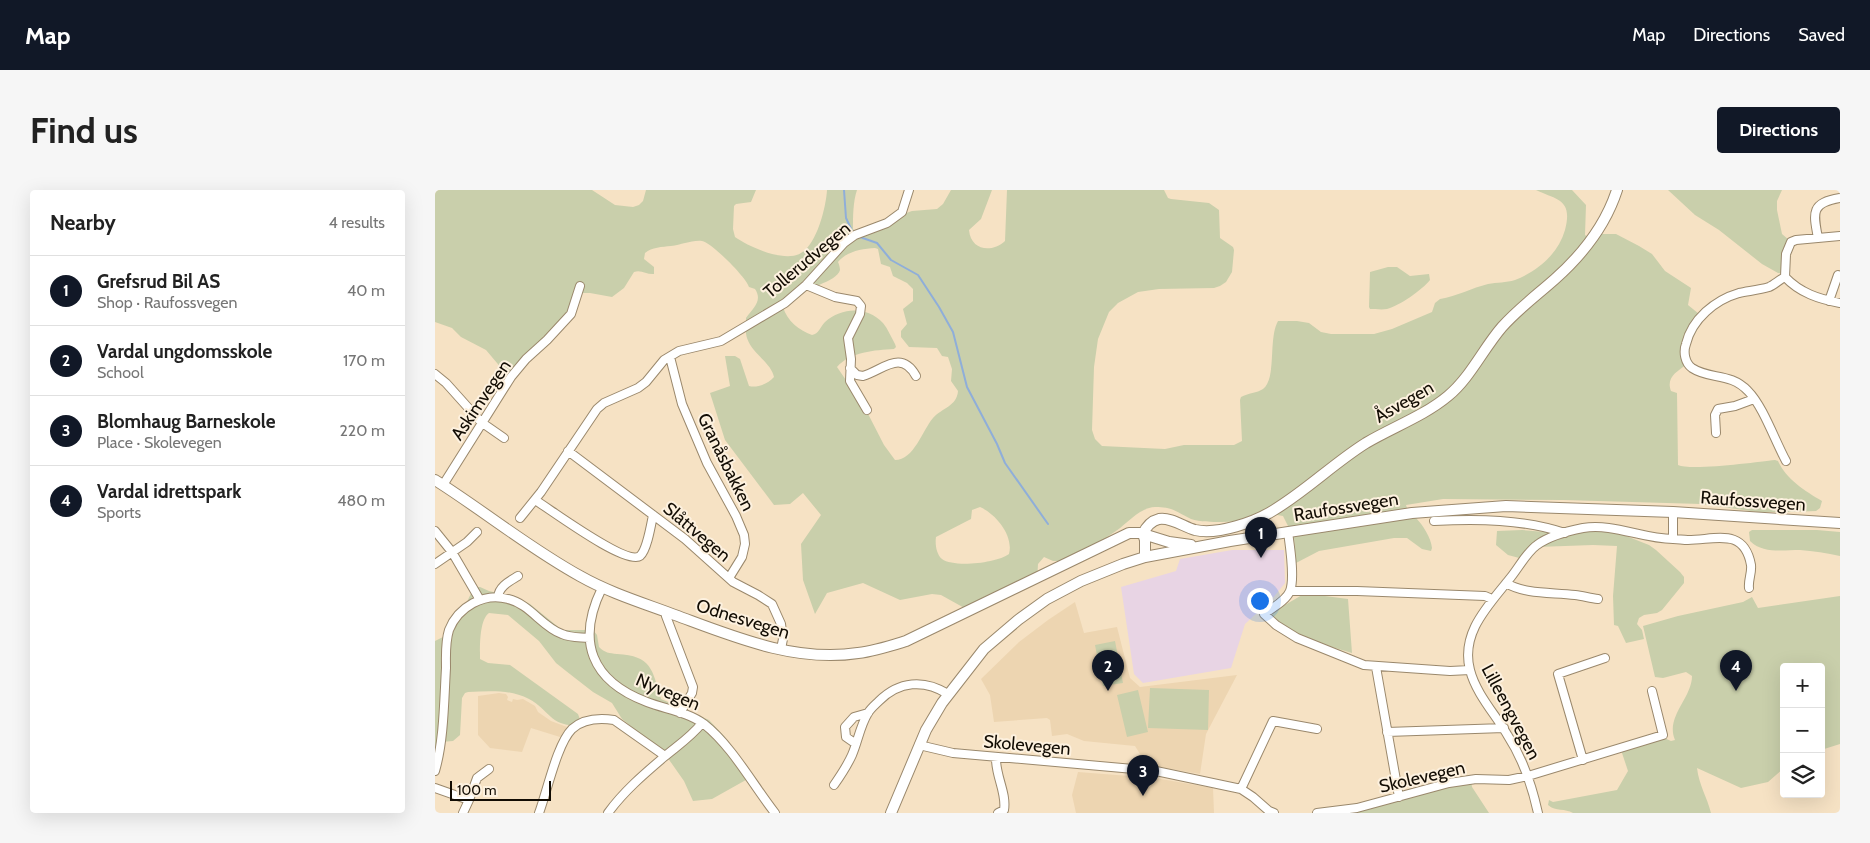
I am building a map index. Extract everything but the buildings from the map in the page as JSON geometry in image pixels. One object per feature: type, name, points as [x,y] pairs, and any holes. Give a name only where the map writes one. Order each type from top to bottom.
[{"type":"main road","name":"Åsvegen","points":[[1147,535],[1152,522],[1161,519],[1167,519],[1194,530],[1204,531],[1222,529],[1258,518],[1275,510],[1365,444],[1434,406],[1448,396],[1464,379],[1488,344],[1510,318],[1575,260],[1603,222],[1617,190]]},
{"type":"main road","name":"Odnesvegen","points":[[439,482],[519,538],[602,588],[749,641],[781,649],[834,655],[864,652],[897,644],[1127,534],[1134,532],[1147,535]]},
{"type":"main road","name":"Raufossvegen","points":[[891,813],[919,745],[948,694],[984,648],[1025,614],[1047,599],[1081,581],[1145,557],[1412,513],[1506,506],[1673,512],[1840,523]]},
{"type":"main road","points":[[1147,535],[1175,544],[1204,546]]},
{"type":"main road","points":[[1147,535],[1157,543],[1156,555]]},
{"type":"main road","points":[[1145,557],[1145,540],[1147,535]]},
{"type":"street","name":"Tollerudvegen","points":[[520,518],[535,500],[597,408],[638,388],[646,382],[664,360],[679,351],[721,341],[785,303],[806,285],[844,243],[855,235],[887,223],[902,212],[909,190]]},
{"type":"street","points":[[1818,238],[1815,213],[1818,206],[1823,202],[1840,198]]},
{"type":"street","points":[[1840,236],[1791,242],[1786,254],[1785,277],[1802,292],[1840,303]]},
{"type":"street","points":[[1829,301],[1838,275]]},
{"type":"street","points":[[1785,277],[1769,287],[1739,293],[1718,302],[1700,319],[1687,338],[1685,347],[1686,361],[1691,368],[1702,373],[1735,381],[1749,391],[1786,461]]},
{"type":"street","points":[[806,285],[835,297],[857,301],[861,306],[860,314],[848,338],[850,382],[867,410]]},
{"type":"street","name":"Askimvegen","points":[[439,482],[511,377],[526,359],[571,314],[580,286]]},
{"type":"street","name":"Granåsbakken","points":[[670,357],[682,404],[707,463],[736,516],[744,535],[745,544],[742,557],[729,578]]},
{"type":"street","points":[[850,368],[857,375],[863,376],[896,362],[905,363],[916,376]]},
{"type":"street","points":[[435,374],[446,383],[481,422],[504,438]]},
{"type":"street","points":[[1715,434],[1715,415],[1718,409],[1735,406],[1754,399]]},
{"type":"street","name":"Slåttvegen","points":[[568,451],[685,539],[729,578],[772,604],[781,624],[781,649]]},
{"type":"street","points":[[535,500],[597,541],[625,556],[634,558],[643,551],[653,515]]},
{"type":"street","points":[[1673,512],[1673,539]]},
{"type":"street","points":[[1434,521],[1466,520],[1521,524],[1550,528],[1565,533]]},
{"type":"street","name":"Lilleengvegen","points":[[1538,813],[1528,776],[1521,759],[1480,691],[1470,670],[1469,654],[1471,637],[1481,615],[1535,546],[1545,540],[1583,528],[1610,528],[1653,538],[1689,540],[1722,537],[1736,540],[1749,556],[1751,568],[1748,581],[1749,588]]},
{"type":"street","points":[[435,531],[452,552],[480,600]]},
{"type":"street","points":[[435,564],[467,542],[477,532]]},
{"type":"street","points":[[1288,532],[1291,559],[1290,591],[1284,599],[1264,614],[1276,625],[1297,638],[1364,665],[1450,671],[1470,670]]},
{"type":"street","points":[[499,597],[499,593],[505,584],[518,576]]},
{"type":"street","points":[[1507,583],[1513,587],[1528,591],[1598,599]]},
{"type":"street","name":"Nyvegen","points":[[602,588],[595,604],[589,638],[593,656],[600,669],[615,684],[641,700],[680,713],[702,723],[728,750],[771,812]]},
{"type":"street","points":[[1290,591],[1427,593],[1485,596],[1492,599]]},
{"type":"street","points":[[435,771],[441,731],[446,646],[453,622],[459,615],[480,600],[499,597],[513,600],[524,606],[555,631],[563,635],[589,638]]},
{"type":"street","points":[[666,616],[693,687],[692,693],[680,713]]},
{"type":"street","points":[[1583,760],[1558,674],[1605,658]]},
{"type":"street","points":[[1376,667],[1399,797]]},
{"type":"street","points":[[834,785],[844,771],[868,713],[889,692],[907,685],[919,683],[930,685],[948,694]]},
{"type":"street","name":"Skolevegen","points":[[1317,813],[1357,808],[1449,783],[1476,779],[1509,780],[1528,776],[1663,735],[1653,691]]},
{"type":"street","points":[[855,744],[846,737],[845,727],[854,717],[868,713]]},
{"type":"street","points":[[539,813],[565,739],[576,726],[589,721],[613,720],[665,756]]},
{"type":"street","points":[[1241,789],[1273,721],[1317,729]]},
{"type":"street","points":[[608,813],[631,788],[665,756],[677,748],[702,723]]},
{"type":"street","points":[[1387,732],[1504,728]]},
{"type":"street","name":"Skolevegen","points":[[919,745],[953,753],[1156,771],[1241,789],[1274,813]]},
{"type":"street","points":[[997,757],[997,770],[1005,803],[1004,810],[998,813]]},
{"type":"street","points":[[463,813],[477,778],[489,769]]},
{"type":"street","points":[[435,788],[469,800]]},
{"type":"shaded area","points":[[1232,550],[1284,550],[1285,583],[1273,598],[1245,624],[1231,668],[1143,683],[1134,674],[1121,587],[1176,571],[1180,559]]},
{"type":"shaded area","points":[[1075,602],[1084,633],[1117,627],[1130,678],[1140,687],[1237,675],[1206,734],[1200,774],[1147,765],[1135,746],[1084,741],[1067,734],[1052,736],[1050,720],[1047,718],[994,722],[990,695],[981,679],[1019,642]]},
{"type":"shaded area","points":[[506,694],[507,700],[512,702],[513,699],[523,699],[535,706],[538,712],[551,721],[567,727],[560,737],[531,728],[522,752],[490,748],[478,735],[478,696]]},
{"type":"shaded area","points":[[1078,772],[1155,778],[1213,788],[1214,813],[1076,813],[1072,795]]},
{"type":"green space","points":[[435,190],[592,190],[615,205],[633,207],[643,201],[646,190],[756,190],[751,202],[734,206],[733,229],[735,237],[767,252],[777,255],[794,256],[807,248],[816,234],[823,215],[827,190],[857,190],[853,214],[853,229],[855,231],[912,211],[937,209],[943,204],[951,190],[992,190],[981,219],[969,230],[971,237],[978,246],[988,248],[1000,245],[1005,241],[1007,190],[1164,190],[1168,198],[1209,203],[1219,210],[1220,238],[1233,247],[1234,250],[1232,272],[1226,282],[1214,288],[1159,289],[1138,292],[1118,303],[1109,312],[1098,339],[1094,367],[1092,430],[1095,439],[1102,446],[1165,449],[1184,445],[1234,445],[1242,441],[1241,397],[1263,389],[1270,376],[1273,338],[1278,321],[1309,323],[1321,332],[1331,334],[1374,334],[1392,329],[1432,312],[1435,303],[1440,299],[1488,284],[1512,281],[1532,272],[1546,261],[1562,239],[1565,230],[1567,212],[1565,206],[1557,199],[1536,190],[1572,190],[1586,205],[1585,235],[1588,237],[1601,234],[1616,234],[1652,254],[1665,271],[1691,288],[1688,305],[1704,318],[1691,341],[1686,365],[1676,373],[1670,382],[1671,391],[1677,393],[1678,465],[1685,467],[1710,467],[1775,460],[1778,461],[1781,467],[1797,484],[1822,501],[1820,508],[1816,511],[1758,512],[1701,504],[1443,499],[1406,505],[1426,532],[1430,540],[1431,551],[1422,549],[1407,538],[1394,538],[1319,551],[1296,563],[1294,538],[1283,516],[1268,515],[1230,522],[1206,522],[1191,519],[1171,509],[1155,507],[1144,510],[1116,531],[1062,561],[1053,561],[1044,557],[1038,564],[1037,581],[968,610],[941,595],[932,594],[900,600],[863,583],[827,593],[815,614],[803,580],[801,544],[821,515],[803,493],[790,504],[774,505],[725,440],[710,393],[730,386],[725,356],[735,356],[740,359],[749,386],[762,385],[774,377],[769,367],[749,344],[746,336],[746,318],[758,301],[755,289],[749,287],[735,269],[707,243],[702,241],[690,242],[648,251],[645,253],[644,259],[654,267],[654,274],[634,272],[624,288],[612,297],[581,293],[575,313],[557,334],[519,371],[508,376],[486,350],[461,337],[452,328],[435,322]],"holes":[[[878,249],[881,264],[890,267],[893,276],[907,283],[913,289],[913,301],[903,309],[907,324],[901,331],[901,337],[909,347],[937,348],[942,356],[948,357],[952,369],[951,381],[958,391],[955,400],[933,418],[912,450],[902,459],[895,460],[884,445],[865,408],[837,367],[842,362],[856,355],[871,351],[894,349],[896,347],[895,344],[885,325],[877,317],[854,310],[839,313],[832,317],[812,335],[794,324],[787,317],[783,307],[792,293],[819,285],[838,274],[840,270],[838,262],[846,255],[860,250]],[[980,507],[998,520],[1002,526],[1009,540],[1009,554],[995,560],[965,564],[948,562],[942,559],[937,551],[936,537],[971,519],[972,510]]]},
{"type":"green space","points":[[1668,190],[1782,190],[1777,201],[1777,210],[1782,234],[1789,240],[1788,274],[1778,273],[1762,264],[1719,230],[1695,215]]},
{"type":"green space","points":[[1388,267],[1397,267],[1410,276],[1429,274],[1430,280],[1416,293],[1398,305],[1387,309],[1370,309],[1370,272]]},
{"type":"green space","points":[[1522,530],[1545,532],[1616,532],[1649,545],[1656,550],[1680,572],[1684,577],[1684,583],[1662,610],[1639,618],[1637,624],[1642,630],[1644,639],[1626,643],[1618,626],[1614,625],[1613,596],[1617,546],[1537,547],[1523,559],[1508,555],[1496,545],[1497,531]]},
{"type":"green space","points":[[1752,530],[1840,532],[1840,556],[1805,550],[1767,550],[1750,541],[1749,532]]},
{"type":"green space","points":[[474,587],[516,597],[530,604],[562,630],[593,630],[597,635],[599,647],[603,650],[609,653],[629,655],[644,661],[652,672],[661,699],[709,720],[725,737],[753,776],[712,799],[693,801],[684,781],[665,754],[622,719],[612,703],[593,692],[556,663],[539,641],[508,615],[489,613],[483,622],[480,659],[488,663],[510,665],[578,714],[582,725],[563,724],[552,718],[529,699],[521,696],[499,691],[468,692],[462,698],[460,735],[453,741],[441,742],[435,752],[435,641],[443,637],[450,623],[466,604]]},
{"type":"green space","points":[[1302,595],[1348,599],[1352,653],[1305,639],[1272,617],[1273,612]]},
{"type":"green space","points":[[1840,596],[1840,744],[1825,749],[1825,663],[1780,663],[1780,772],[1768,782],[1741,788],[1697,768],[1699,780],[1711,813],[1573,813],[1548,805],[1549,800],[1553,802],[1617,790],[1628,771],[1620,747],[1662,737],[1671,741],[1675,740],[1673,723],[1688,692],[1692,676],[1686,672],[1663,678],[1655,677],[1643,626],[1678,616],[1743,602],[1752,597],[1758,608]]},
{"type":"green space","points":[[1115,641],[1123,683],[1103,686],[1095,645]]},
{"type":"green space","points":[[1150,688],[1209,690],[1208,730],[1148,728]]},
{"type":"green space","points":[[1138,690],[1148,732],[1127,737],[1117,695]]},
{"type":"green space","points":[[1471,780],[1472,787],[1489,813],[1312,813],[1367,804]]},
{"type":"waterway","points":[[844,190],[846,218],[853,233]]},
{"type":"waterway","points":[[857,236],[877,243],[891,260],[918,275],[953,332],[967,387],[1005,463],[1048,524]]},
{"type":"place","name":"Grefsrud Bil AS","points":[[1261,558]]},
{"type":"place","name":"Vardal ungdomsskole","points":[[1108,691]]},
{"type":"place","name":"Vardal idrettspark","points":[[1736,691]]},
{"type":"place","name":"Blomhaug Barneskole","points":[[1143,796]]}]
